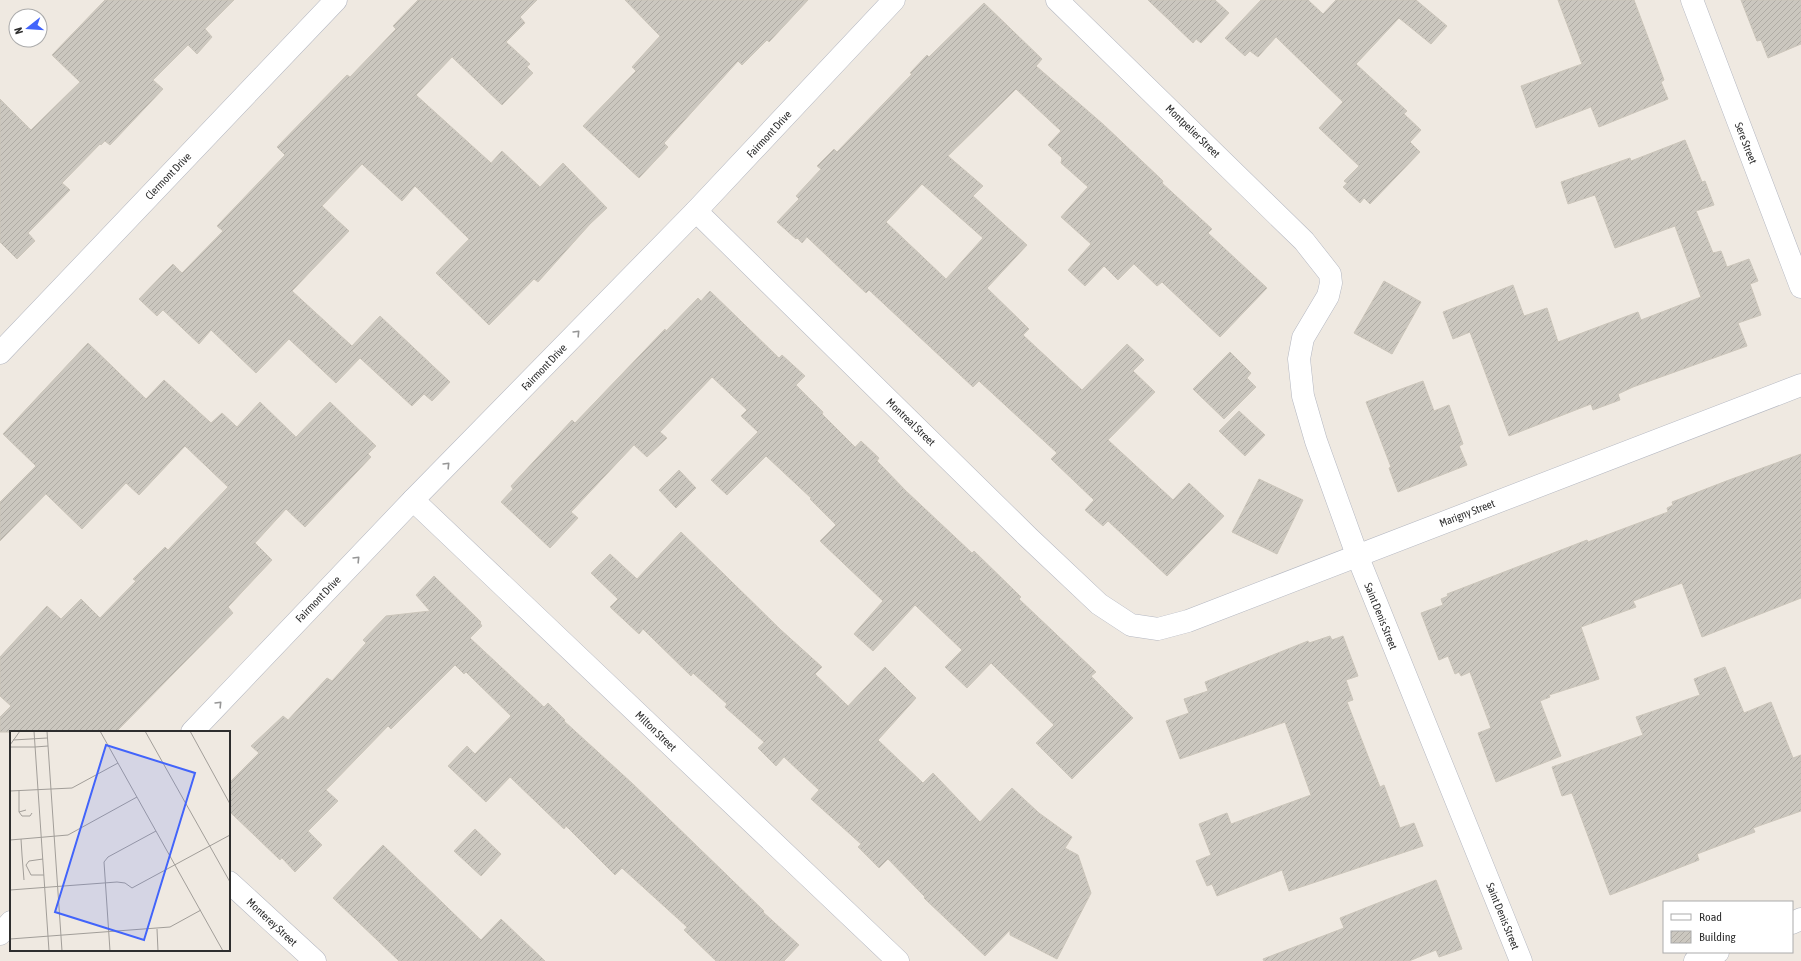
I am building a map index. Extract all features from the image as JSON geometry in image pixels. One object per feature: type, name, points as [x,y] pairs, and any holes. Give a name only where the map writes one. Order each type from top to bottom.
[{"type":"street","name":"Clermont Drive","points":[[0,353],[336,0]]},
{"type":"street","name":"Fairmont Drive","points":[[193,731],[413,500],[696,211],[894,0]]},
{"type":"street","name":"Montpelier Street","points":[[1057,0],[1299,236],[1325,266]]},
{"type":"street","name":"Sere Street","points":[[1692,0],[1801,287]]},
{"type":"street","name":"Montreal Street","points":[[696,211],[1099,604],[1131,625]]},
{"type":"street","name":"Saint Denis Street","points":[[1325,266],[1330,274],[1331,283],[1328,296],[1303,338],[1299,359],[1303,396],[1316,441],[1357,555],[1521,961]]},
{"type":"street","name":"Marigny Street","points":[[1131,625],[1158,629],[1188,621],[1801,385]]},
{"type":"street","name":"Milton Street","points":[[413,500],[898,961]]},
{"type":"street","name":"Monterey Street","points":[[230,883],[315,961]]},
{"type":"street","points":[[0,934],[10,923]]},
{"type":"street","points":[[1695,961],[1715,953]]},
{"type":"building","points":[[105,0],[234,0],[205,29],[212,37],[197,54],[188,45],[153,80],[163,89],[110,145],[105,141],[101,145],[100,144],[62,183],[70,190],[28,233],[35,241],[17,259],[0,242],[0,99],[31,130],[80,82],[52,55]]},
{"type":"building","points":[[418,0],[537,0],[520,17],[525,23],[506,42],[530,64],[527,67],[533,73],[502,105],[452,57],[416,95],[491,163],[502,151],[540,187],[563,163],[607,208],[590,224],[538,282],[534,279],[489,325],[436,273],[469,239],[415,186],[402,201],[362,164],[322,206],[349,231],[292,291],[352,346],[380,316],[450,382],[432,401],[424,394],[412,406],[360,358],[336,383],[289,339],[256,373],[211,330],[199,344],[163,310],[157,316],[139,299],[173,264],[182,273],[223,231],[217,226],[285,155],[277,147],[347,75],[350,77],[396,29],[393,26]]},
{"type":"building","points":[[625,0],[808,0],[769,42],[767,40],[742,65],[738,61],[664,143],[668,147],[639,178],[583,126],[636,71],[632,67],[660,36]]},
{"type":"building","points":[[1148,0],[1215,0],[1229,13],[1201,43],[1196,39],[1193,43]]},
{"type":"building","points":[[1261,0],[1308,0],[1323,14],[1336,0],[1416,0],[1447,26],[1431,44],[1399,18],[1356,64],[1407,111],[1404,114],[1421,130],[1410,142],[1420,152],[1370,204],[1364,198],[1360,203],[1343,187],[1347,183],[1344,181],[1359,166],[1319,128],[1343,102],[1276,37],[1258,57],[1250,51],[1245,56],[1225,38]]},
{"type":"building","points":[[1558,0],[1634,0],[1664,80],[1661,82],[1668,99],[1599,127],[1591,107],[1536,128],[1521,86],[1582,64]]},
{"type":"building","points":[[1741,0],[1801,0],[1801,44],[1768,58],[1761,40],[1757,41]]},
{"type":"building","points":[[984,3],[1042,59],[1036,66],[1104,125],[1163,181],[1162,183],[1212,229],[1208,233],[1267,288],[1220,337],[1162,282],[1157,286],[1134,264],[1118,280],[1104,266],[1085,286],[1068,270],[1091,244],[1061,217],[1088,187],[1061,163],[1062,158],[1048,145],[1061,131],[1016,89],[948,156],[983,186],[973,196],[1027,245],[987,288],[1029,329],[1023,335],[1082,390],[1127,344],[1144,360],[1133,371],[1155,392],[1108,440],[1173,500],[1189,483],[1224,516],[1167,576],[1108,521],[1103,526],[1085,510],[1094,500],[1051,459],[1057,453],[979,381],[973,387],[869,290],[866,293],[807,237],[802,243],[777,222],[799,199],[796,196],[821,169],[817,166],[834,149],[837,152],[912,74],[910,73],[927,55],[929,57]],"holes":[[[922,184],[983,238],[946,279],[886,222]]]},
{"type":"building","points":[[1685,140],[1702,182],[1705,181],[1714,205],[1696,211],[1713,253],[1721,251],[1727,267],[1749,259],[1758,281],[1750,284],[1761,315],[1738,323],[1747,346],[1633,387],[1618,394],[1620,400],[1593,410],[1591,404],[1509,436],[1470,332],[1453,339],[1443,312],[1513,285],[1524,316],[1547,308],[1558,342],[1638,312],[1641,320],[1701,297],[1675,226],[1615,248],[1595,195],[1568,204],[1561,182],[1630,158],[1631,161]]},
{"type":"building","points":[[1384,281],[1421,302],[1392,354],[1354,333]]},
{"type":"building","points":[[710,291],[779,358],[782,355],[805,376],[796,385],[823,412],[822,414],[855,447],[861,441],[879,458],[877,461],[906,491],[972,553],[974,551],[1021,597],[1019,599],[1096,672],[1091,676],[1133,718],[1072,779],[1036,743],[1054,725],[991,663],[967,688],[945,667],[962,650],[915,605],[873,651],[854,634],[883,601],[820,541],[836,525],[810,499],[811,498],[766,456],[727,495],[711,480],[758,432],[741,416],[747,410],[712,377],[660,432],[667,438],[647,457],[634,445],[571,512],[578,518],[550,548],[501,502],[513,489],[511,486],[572,420],[575,423],[665,329],[666,331],[698,298],[701,301]]},
{"type":"building","points":[[88,343],[146,399],[164,380],[211,423],[222,413],[237,427],[260,402],[296,437],[330,402],[376,446],[368,454],[371,457],[305,527],[286,509],[255,543],[272,560],[228,607],[233,613],[117,731],[0,732],[0,717],[11,706],[0,696],[0,657],[47,606],[61,619],[81,599],[100,618],[136,581],[133,579],[165,547],[168,550],[228,487],[185,446],[139,495],[126,483],[82,529],[46,494],[0,541],[0,502],[36,466],[3,434]]},
{"type":"building","points":[[1230,352],[1251,373],[1247,378],[1256,387],[1224,419],[1193,389]]},
{"type":"building","points":[[1423,381],[1434,411],[1449,405],[1463,444],[1459,446],[1467,465],[1398,492],[1389,468],[1391,467],[1366,402]]},
{"type":"building","points":[[1239,411],[1265,435],[1245,456],[1219,431]]},
{"type":"building","points":[[1801,454],[1801,598],[1702,637],[1682,583],[1633,601],[1636,607],[1581,627],[1599,679],[1549,695],[1550,697],[1540,701],[1561,756],[1496,782],[1478,733],[1491,728],[1470,672],[1461,676],[1459,672],[1455,674],[1448,656],[1439,660],[1421,613],[1443,605],[1441,599],[1448,596],[1447,594],[1587,540],[1588,542],[1668,512],[1667,508],[1673,505],[1672,502]]},
{"type":"building","points":[[679,470],[696,488],[676,508],[659,490]]},
{"type":"building","points":[[1259,479],[1303,500],[1277,554],[1232,532]]},
{"type":"building","points":[[681,532],[781,630],[822,667],[815,674],[848,706],[885,667],[916,698],[878,740],[923,783],[933,773],[980,822],[1012,788],[1039,813],[1072,837],[1065,848],[1078,855],[1091,893],[1057,959],[1010,935],[1010,930],[985,956],[924,898],[925,897],[888,859],[879,868],[858,847],[861,844],[811,799],[819,790],[784,757],[776,766],[758,748],[764,742],[725,707],[727,704],[693,673],[691,676],[643,629],[639,634],[610,607],[618,599],[591,573],[610,554],[637,579]]},
{"type":"building","points":[[434,576],[481,622],[480,623],[482,626],[470,638],[544,707],[548,703],[565,720],[564,721],[633,784],[764,911],[763,912],[799,945],[784,961],[716,961],[684,930],[687,927],[622,868],[615,875],[566,826],[564,829],[510,777],[486,802],[448,766],[467,746],[475,754],[511,716],[466,672],[464,674],[455,665],[391,729],[388,726],[326,790],[338,801],[308,831],[322,845],[295,872],[282,858],[280,860],[230,812],[230,782],[259,753],[251,746],[283,716],[288,720],[327,678],[332,681],[366,643],[363,640],[386,616],[430,611],[416,595]]},
{"type":"building","points":[[1330,636],[1332,640],[1343,636],[1358,676],[1346,680],[1353,700],[1347,702],[1380,787],[1384,785],[1400,828],[1414,823],[1423,846],[1289,891],[1282,870],[1217,896],[1212,884],[1207,886],[1196,861],[1211,855],[1199,824],[1227,813],[1231,824],[1311,795],[1285,722],[1180,759],[1166,721],[1189,713],[1184,699],[1208,691],[1205,682],[1308,641],[1309,643]]},
{"type":"building","points":[[1725,667],[1744,713],[1771,702],[1793,758],[1801,755],[1801,811],[1753,828],[1755,832],[1697,854],[1699,860],[1610,895],[1572,793],[1562,796],[1552,767],[1643,735],[1636,717],[1700,695],[1694,679]]},
{"type":"building","points":[[475,829],[501,854],[481,876],[454,851]]},
{"type":"building","points":[[383,845],[481,940],[501,919],[545,961],[399,961],[333,898]]},
{"type":"building","points":[[1436,880],[1462,949],[1439,957],[1436,950],[1409,961],[1264,961],[1263,959],[1344,928],[1340,918]]}]
